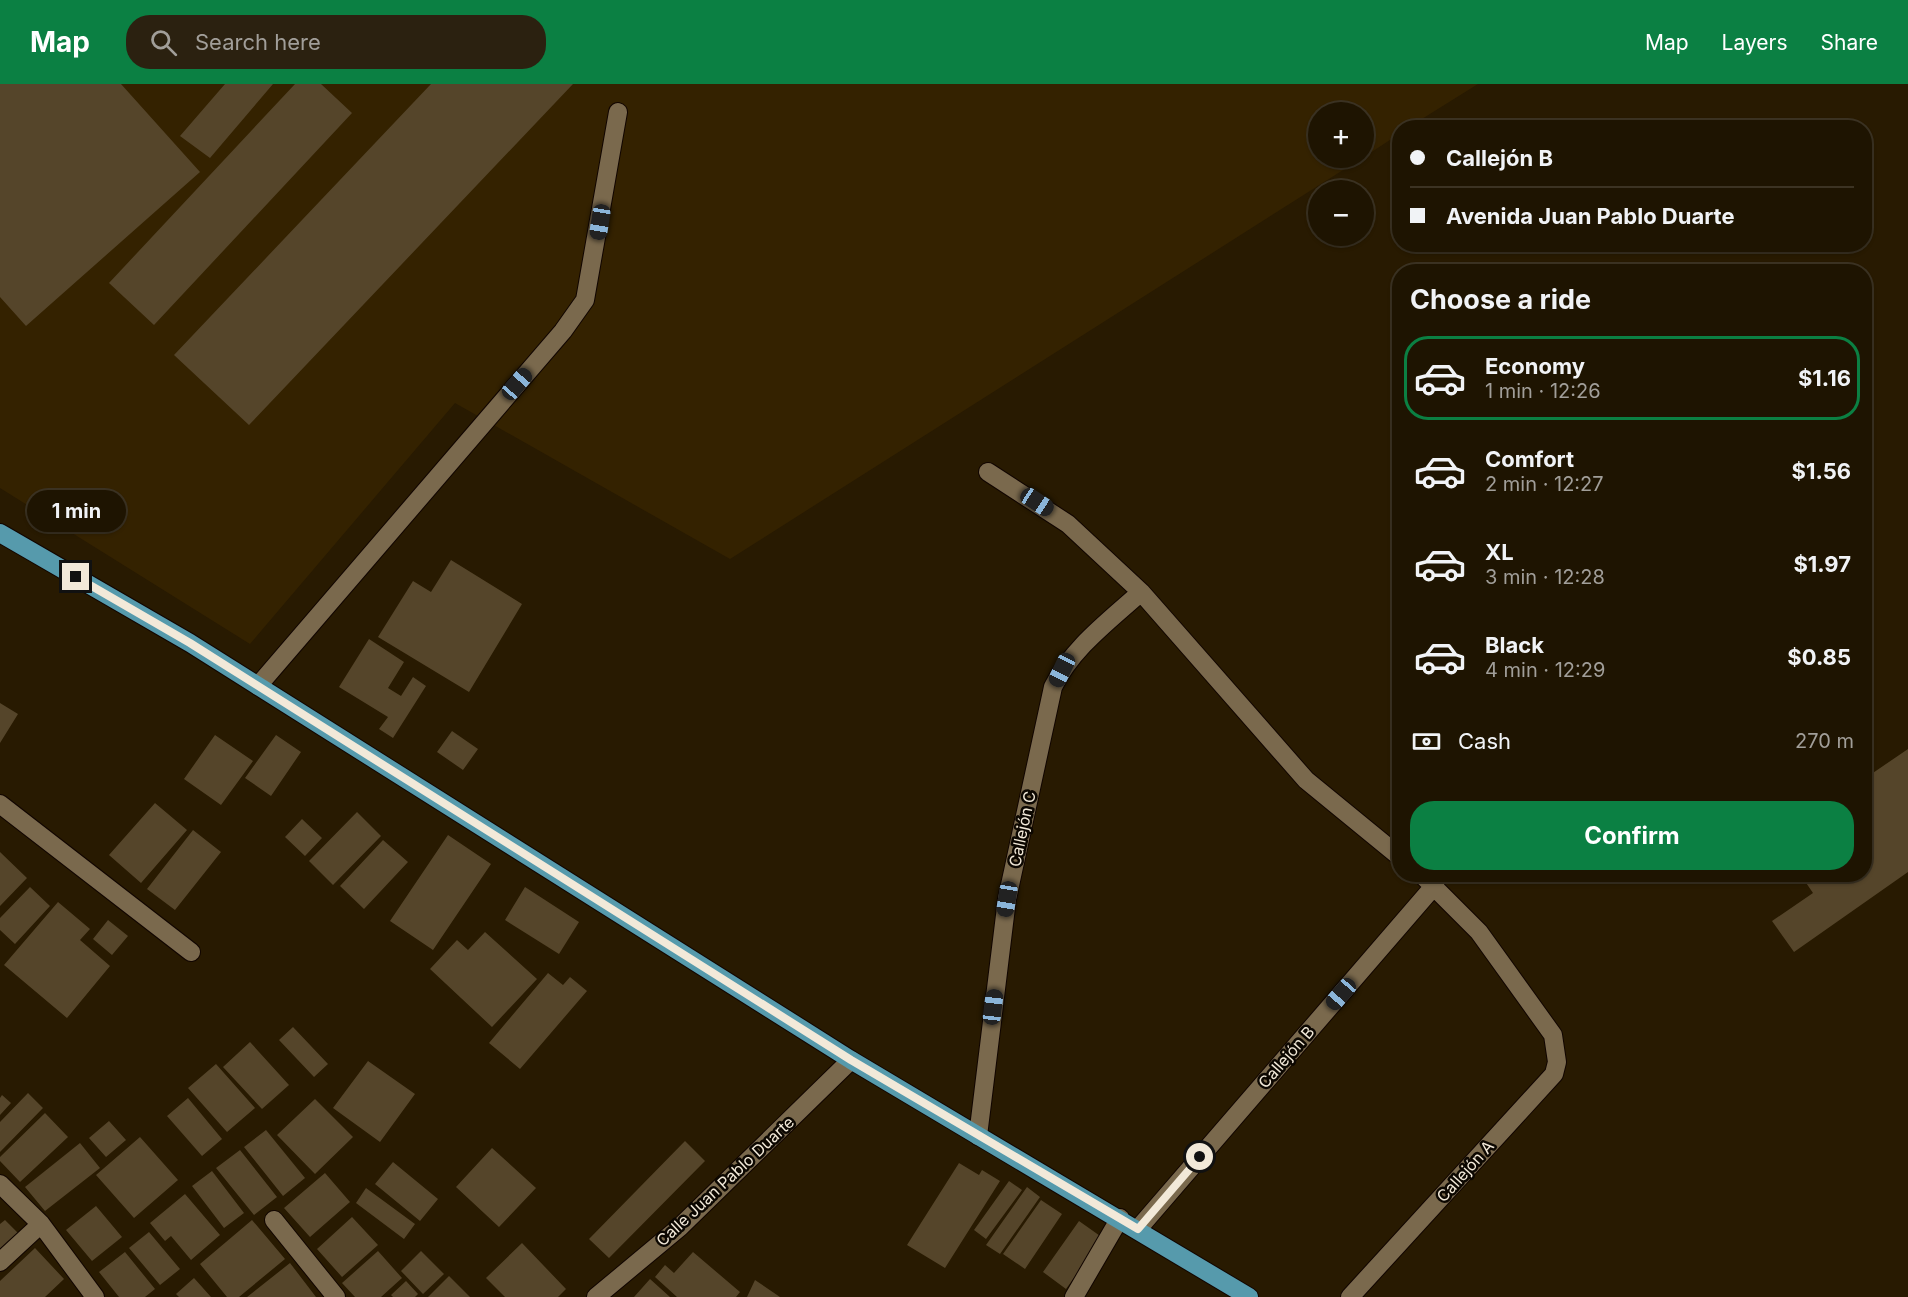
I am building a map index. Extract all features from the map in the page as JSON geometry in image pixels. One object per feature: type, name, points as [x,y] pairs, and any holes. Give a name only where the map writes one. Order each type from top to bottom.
[{"type":"main road","points":[[0,533],[190,643],[851,1060],[1120,1218],[1249,1297]]},
{"type":"street","points":[[258,686],[563,331],[585,300],[618,112]]},
{"type":"street","points":[[988,472],[1068,524],[1141,592],[1306,780],[1392,850]]},
{"type":"street","name":"Callejón C","points":[[978,1136],[1007,899],[1053,687],[1075,653],[1141,592]]},
{"type":"street","points":[[0,804],[191,952]]},
{"type":"street","name":"Callejón B","points":[[1138,1229],[1426,882]]},
{"type":"street","name":"Callejón A","points":[[1350,1297],[1554,1074],[1557,1062],[1552,1035],[1479,932],[1430,882]]},
{"type":"street","name":"Calle Juan Pablo Duarte","points":[[596,1297],[680,1227],[851,1060]]},
{"type":"street","points":[[0,1184],[41,1224],[95,1297]]},
{"type":"street","points":[[1074,1297],[1120,1218]]},
{"type":"street","points":[[274,1220],[336,1297]]},
{"type":"street","points":[[0,1262],[41,1224]]},
{"type":"shaded area","points":[[0,84],[1478,84],[1420,120],[1392,120],[1392,139],[1374,150],[1374,102],[1308,102],[1308,168],[1346,168],[1327,180],[1308,180],[1308,192],[730,559],[455,403],[250,644],[0,488]]},
{"type":"building","points":[[0,84],[121,84],[200,172],[26,326],[0,297]]},
{"type":"building","points":[[225,84],[273,84],[210,158],[180,136]]},
{"type":"building","points":[[295,84],[321,84],[352,113],[154,325],[109,283]]},
{"type":"building","points":[[431,84],[573,84],[249,425],[174,355]]},
{"type":"building","points":[[451,560],[522,604],[469,692],[378,637],[413,581],[431,592]]},
{"type":"building","points":[[369,639],[404,662],[388,688],[401,696],[413,677],[426,686],[393,738],[379,729],[388,717],[339,687]]},
{"type":"building","points":[[0,703],[18,714],[0,743]]},
{"type":"building","points":[[452,731],[478,749],[463,770],[437,752]]},
{"type":"building","points":[[215,735],[253,761],[221,805],[184,779]]},
{"type":"building","points":[[276,735],[301,752],[271,796],[245,778]]},
{"type":"building","points":[[1908,749],[1908,872],[1794,952],[1772,921],[1813,893],[1805,882],[1872,882],[1872,774]]},
{"type":"building","points":[[155,803],[187,830],[141,883],[109,855]]},
{"type":"building","points":[[357,812],[381,836],[333,885],[309,861]]},
{"type":"building","points":[[302,819],[322,838],[305,856],[285,837]]},
{"type":"building","points":[[193,830],[221,852],[175,910],[147,889]]},
{"type":"building","points":[[448,835],[491,864],[433,950],[390,921]]},
{"type":"building","points":[[383,840],[408,862],[364,909],[340,886]]},
{"type":"building","points":[[0,852],[27,878],[0,906]]},
{"type":"building","points":[[30,887],[50,906],[15,944],[0,930],[0,918]]},
{"type":"building","points":[[525,887],[579,922],[559,954],[505,920]]},
{"type":"building","points":[[58,902],[90,929],[80,940],[110,966],[67,1018],[4,965]]},
{"type":"building","points":[[108,920],[128,936],[112,955],[93,939]]},
{"type":"building","points":[[485,932],[537,979],[492,1027],[430,969],[457,940],[468,950]]},
{"type":"building","points":[[548,973],[563,985],[570,977],[587,991],[520,1069],[489,1043]]},
{"type":"building","points":[[293,1027],[328,1064],[314,1077],[279,1040]]},
{"type":"building","points":[[250,1042],[289,1085],[262,1109],[223,1067]]},
{"type":"building","points":[[368,1061],[415,1094],[380,1142],[333,1108]]},
{"type":"building","points":[[216,1064],[255,1108],[227,1132],[188,1088]]},
{"type":"building","points":[[28,1093],[43,1108],[0,1152],[0,1122]]},
{"type":"building","points":[[2,1095],[11,1103],[0,1115],[0,1098]]},
{"type":"building","points":[[188,1098],[222,1139],[202,1156],[167,1116]]},
{"type":"building","points":[[315,1099],[353,1137],[315,1174],[277,1135]]},
{"type":"building","points":[[45,1113],[68,1137],[20,1182],[0,1161],[0,1157]]},
{"type":"building","points":[[109,1121],[126,1140],[106,1157],[89,1138]]},
{"type":"building","points":[[266,1130],[305,1178],[283,1196],[244,1147]]},
{"type":"building","points":[[140,1137],[178,1180],[134,1218],[96,1175]]},
{"type":"building","points":[[685,1141],[705,1161],[609,1258],[589,1239]]},
{"type":"building","points":[[80,1143],[100,1168],[45,1211],[25,1187]]},
{"type":"building","points":[[492,1148],[536,1188],[499,1227],[456,1187]]},
{"type":"building","points":[[240,1150],[277,1197],[254,1215],[216,1168]]},
{"type":"building","points":[[393,1162],[438,1199],[420,1221],[375,1184]]},
{"type":"building","points":[[959,1163],[979,1175],[982,1170],[1000,1181],[945,1268],[907,1245]]},
{"type":"building","points":[[212,1171],[244,1213],[224,1228],[192,1186]]},
{"type":"building","points":[[325,1173],[350,1202],[310,1237],[284,1208]]},
{"type":"building","points":[[1009,1181],[1022,1190],[986,1239],[974,1230]]},
{"type":"building","points":[[1027,1187],[1040,1197],[1000,1254],[986,1245]]},
{"type":"building","points":[[366,1188],[415,1224],[404,1239],[356,1203]]},
{"type":"building","points":[[185,1194],[220,1235],[191,1260],[171,1236],[165,1241],[150,1223]]},
{"type":"building","points":[[1041,1200],[1062,1214],[1025,1269],[1003,1254]]},
{"type":"building","points":[[96,1206],[122,1237],[92,1261],[66,1230]]},
{"type":"building","points":[[352,1217],[378,1245],[342,1277],[317,1249]]},
{"type":"building","points":[[5,1220],[20,1235],[0,1253],[0,1224]]},
{"type":"building","points":[[252,1220],[285,1259],[239,1297],[227,1297],[200,1264]]},
{"type":"building","points":[[1079,1221],[1103,1238],[1066,1289],[1043,1272]]},
{"type":"building","points":[[149,1232],[180,1269],[160,1285],[129,1248]]},
{"type":"building","points":[[522,1243],[566,1289],[558,1297],[505,1297],[486,1278]]},
{"type":"building","points":[[35,1248],[64,1279],[45,1297],[0,1297],[0,1281]]},
{"type":"building","points":[[378,1251],[402,1278],[381,1297],[355,1297],[342,1283]]},
{"type":"building","points":[[421,1251],[444,1274],[423,1294],[401,1271]]},
{"type":"building","points":[[125,1252],[155,1289],[145,1297],[119,1297],[99,1272]]},
{"type":"building","points":[[693,1252],[740,1292],[736,1297],[677,1297],[655,1277],[665,1265],[674,1273]]},
{"type":"building","points":[[290,1263],[316,1297],[247,1297]]},
{"type":"building","points":[[449,1276],[470,1297],[428,1297]]},
{"type":"building","points":[[194,1278],[211,1297],[179,1297],[176,1294]]},
{"type":"building","points":[[650,1279],[670,1297],[634,1297]]},
{"type":"building","points":[[755,1280],[780,1297],[747,1297]]},
{"type":"building","points":[[406,1281],[418,1294],[415,1297],[393,1297],[391,1295]]},
{"type":"route","points":[[76,577],[190,643],[851,1060],[1138,1229],[1200,1157]]}]
